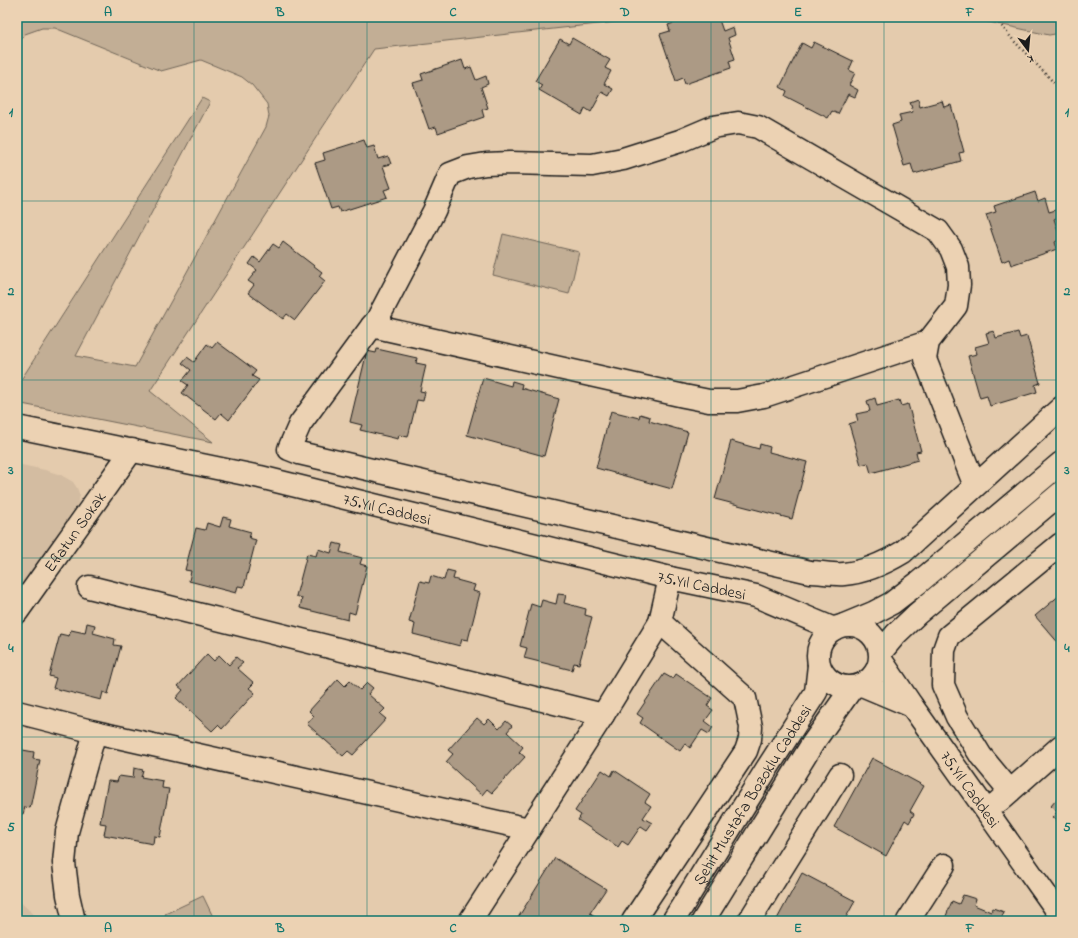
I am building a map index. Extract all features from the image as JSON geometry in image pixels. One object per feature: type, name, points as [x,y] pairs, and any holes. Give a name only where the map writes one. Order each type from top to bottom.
[{"type":"street","points":[[278,481],[300,424],[377,320],[434,211],[450,174],[468,167],[486,164],[510,163],[592,165],[624,159],[680,141],[713,128],[738,123],[758,127],[938,231],[952,249],[958,267],[959,285],[956,306],[928,342],[924,359],[975,486]]},
{"type":"street","points":[[372,326],[709,401],[737,401],[764,396],[928,342]]},
{"type":"street","points":[[290,449],[299,453],[810,572],[844,574],[869,569],[888,561],[903,552],[1061,408]]},
{"type":"street","name":"75.Yıl Caddesi","points":[[17,427],[278,481],[670,578],[756,596],[839,627]]},
{"type":"street","name":"Eflatun Sokak","points":[[17,612],[132,450]]},
{"type":"street","points":[[1061,462],[918,584],[892,602],[872,613],[839,627],[826,636],[820,644],[818,660],[824,675],[831,682],[841,687],[857,686],[870,680],[877,672],[881,656],[896,634],[917,614],[1061,493]]},
{"type":"street","points":[[1010,791],[981,756],[957,717],[943,685],[944,650],[949,636],[1061,544]]},
{"type":"street","points":[[470,921],[603,715],[660,622],[670,578]]},
{"type":"street","points":[[89,587],[603,715]]},
{"type":"street","name":"75.Yıl Caddesi","points":[[756,596],[786,615],[797,624],[805,634],[818,660]]},
{"type":"street","points":[[633,921],[746,751],[750,740],[751,727],[745,698],[660,622]]},
{"type":"street","points":[[839,627],[854,625],[864,628],[872,634],[878,643],[881,656]]},
{"type":"street","name":"75.Yıl Caddesi","points":[[881,656],[912,706],[1061,916]]},
{"type":"street","name":"Şehit Mustafa Bozoklu Caddesi","points":[[673,921],[816,692],[818,660]]},
{"type":"street","points":[[857,686],[912,706]]},
{"type":"street","name":"Şehit Mustafa Bozoklu Caddesi","points":[[703,921],[813,743],[857,686]]},
{"type":"street","points":[[17,712],[95,732],[529,829]]},
{"type":"street","points":[[74,921],[68,895],[64,863],[67,832],[95,732]]},
{"type":"street","points":[[986,811],[1061,746]]},
{"type":"street","points":[[749,921],[840,775]]},
{"type":"street","points":[[908,921],[944,865]]},
{"type":"path","points":[[994,17],[1014,41],[1061,90]]},
{"type":"shaded area","points":[[17,17],[656,17],[374,49],[150,391],[213,442],[17,403],[17,386],[202,98],[210,102],[76,356],[135,367],[266,127],[269,116],[267,104],[252,85],[242,77],[201,60],[161,71],[55,28],[42,28],[25,34],[17,43]]},
{"type":"shaded area","points":[[966,17],[1061,17],[1061,33],[1049,35]]},
{"type":"shaded area","points":[[503,234],[579,252],[569,294],[493,275]]},
{"type":"shaded area","points":[[17,464],[61,475],[73,482],[80,496],[78,503],[17,594]]},
{"type":"shaded area","points":[[203,896],[215,921],[169,921],[165,914]]},
{"type":"shaded area","points":[[17,899],[41,921],[17,921]]},
{"type":"building","points":[[690,17],[711,17],[712,20],[718,17],[723,31],[733,27],[735,35],[728,38],[735,59],[729,61],[731,68],[685,84],[683,78],[676,81],[660,34],[670,31],[668,25]]},
{"type":"building","points":[[572,38],[610,60],[605,68],[611,71],[604,84],[613,89],[609,96],[602,92],[591,112],[585,108],[582,115],[539,90],[542,85],[535,81],[560,39],[569,44]]},
{"type":"building","points":[[814,42],[853,61],[849,70],[855,73],[849,85],[858,90],[855,97],[848,94],[838,114],[832,111],[828,118],[785,96],[787,91],[780,87],[802,43],[811,48]]},
{"type":"building","points":[[462,60],[465,69],[471,67],[476,80],[486,76],[488,84],[481,87],[488,108],[482,110],[484,117],[438,133],[436,127],[429,129],[413,83],[423,80],[421,74]]},
{"type":"building","points":[[918,99],[920,107],[942,101],[944,107],[951,105],[964,152],[959,153],[961,161],[914,174],[911,164],[904,166],[892,125],[901,122],[899,115],[913,112],[910,102]]},
{"type":"building","points":[[364,140],[367,148],[374,146],[378,159],[388,156],[391,164],[383,166],[391,188],[384,190],[387,197],[340,212],[338,207],[331,209],[315,163],[325,160],[323,153]]},
{"type":"building","points":[[1035,192],[1038,201],[1045,198],[1049,212],[1059,209],[1061,216],[1054,219],[1061,239],[1055,242],[1057,249],[1011,265],[1009,259],[1002,262],[986,215],[996,212],[994,206]]},
{"type":"building","points":[[283,242],[322,272],[319,276],[325,281],[295,320],[287,314],[283,319],[248,293],[254,285],[248,281],[257,270],[249,264],[254,257],[260,262],[273,244],[279,248]]},
{"type":"building","points":[[994,331],[996,338],[1018,332],[1020,338],[1027,336],[1040,383],[1035,385],[1037,392],[990,406],[987,396],[980,398],[968,356],[977,354],[975,347],[989,343],[986,333]]},
{"type":"building","points":[[217,342],[256,371],[252,376],[259,380],[229,420],[221,413],[216,419],[182,393],[188,385],[182,381],[191,370],[182,363],[187,357],[194,362],[207,344],[212,348]]},
{"type":"building","points":[[377,349],[417,358],[416,363],[426,365],[420,391],[425,392],[423,401],[417,400],[408,437],[399,435],[398,439],[360,430],[362,425],[350,422],[367,351],[376,353]]},
{"type":"building","points":[[483,378],[511,386],[512,381],[522,384],[521,388],[559,399],[544,456],[467,435]]},
{"type":"building","points":[[875,398],[877,406],[899,400],[901,406],[908,404],[921,451],[916,452],[918,460],[871,473],[868,463],[861,465],[849,424],[858,421],[856,414],[870,411],[867,401]]},
{"type":"building","points":[[611,411],[639,418],[640,414],[650,417],[649,421],[688,432],[672,489],[596,468]]},
{"type":"building","points":[[731,441],[759,449],[760,444],[770,447],[769,452],[807,462],[792,519],[715,499]]},
{"type":"building","points":[[223,517],[231,519],[229,526],[251,532],[249,538],[256,540],[244,587],[238,586],[236,593],[189,581],[191,571],[185,570],[196,528],[205,530],[207,523],[220,527]]},
{"type":"building","points":[[334,543],[342,545],[340,552],[362,558],[360,564],[367,566],[355,614],[349,612],[348,620],[300,608],[302,598],[296,596],[307,554],[316,556],[318,549],[331,553]]},
{"type":"building","points":[[447,570],[455,572],[453,579],[475,585],[473,591],[480,593],[468,640],[462,639],[460,646],[413,634],[415,624],[409,622],[420,581],[429,583],[431,576],[444,580]]},
{"type":"building","points":[[558,594],[566,595],[564,603],[586,609],[585,615],[592,617],[579,664],[574,663],[572,670],[524,658],[527,648],[520,646],[531,604],[540,607],[542,600],[556,604]]},
{"type":"building","points":[[1061,594],[1061,646],[1035,616]]},
{"type":"building","points":[[87,623],[95,625],[93,633],[115,639],[114,645],[121,646],[108,694],[103,692],[101,700],[53,688],[56,678],[49,676],[60,634],[69,636],[71,630],[85,633]]},
{"type":"building","points":[[207,654],[214,661],[219,655],[229,665],[236,657],[243,663],[237,668],[254,683],[249,688],[255,693],[222,729],[218,725],[212,731],[176,698],[183,690],[178,686]]},
{"type":"building","points":[[664,674],[673,679],[676,674],[712,698],[707,706],[713,710],[705,721],[713,727],[709,734],[702,730],[690,748],[685,744],[680,751],[640,723],[643,718],[637,714]]},
{"type":"building","points":[[338,679],[345,686],[350,681],[360,690],[367,683],[373,688],[368,694],[385,709],[380,714],[386,719],[353,755],[348,751],[343,756],[307,724],[314,716],[309,711]]},
{"type":"building","points":[[477,718],[484,724],[489,719],[499,729],[506,721],[512,726],[507,732],[523,747],[519,752],[525,757],[492,793],[487,789],[482,795],[446,762],[453,754],[448,750]]},
{"type":"building","points":[[17,749],[34,752],[33,759],[40,760],[30,808],[25,807],[23,814],[17,813]]},
{"type":"building","points":[[872,758],[924,786],[910,811],[914,814],[909,823],[905,820],[886,856],[834,827]]},
{"type":"building","points":[[134,768],[143,770],[141,777],[163,781],[162,788],[169,789],[160,837],[154,836],[153,844],[104,835],[106,824],[100,823],[108,781],[117,782],[119,776],[133,778]]},
{"type":"building","points":[[602,770],[611,776],[614,770],[650,794],[645,802],[651,806],[643,818],[652,823],[647,830],[641,826],[628,845],[622,841],[618,847],[578,820],[581,815],[575,811]]},
{"type":"building","points":[[1061,794],[1060,823],[1052,817],[1057,812],[1051,806]]},
{"type":"building","points":[[555,858],[606,889],[590,913],[595,916],[591,921],[516,921]]},
{"type":"building","points":[[802,873],[855,901],[844,921],[776,921]]},
{"type":"building","points":[[963,895],[976,899],[974,905],[991,912],[993,908],[1004,912],[1000,920],[1003,921],[944,921],[952,901],[959,904]]}]
